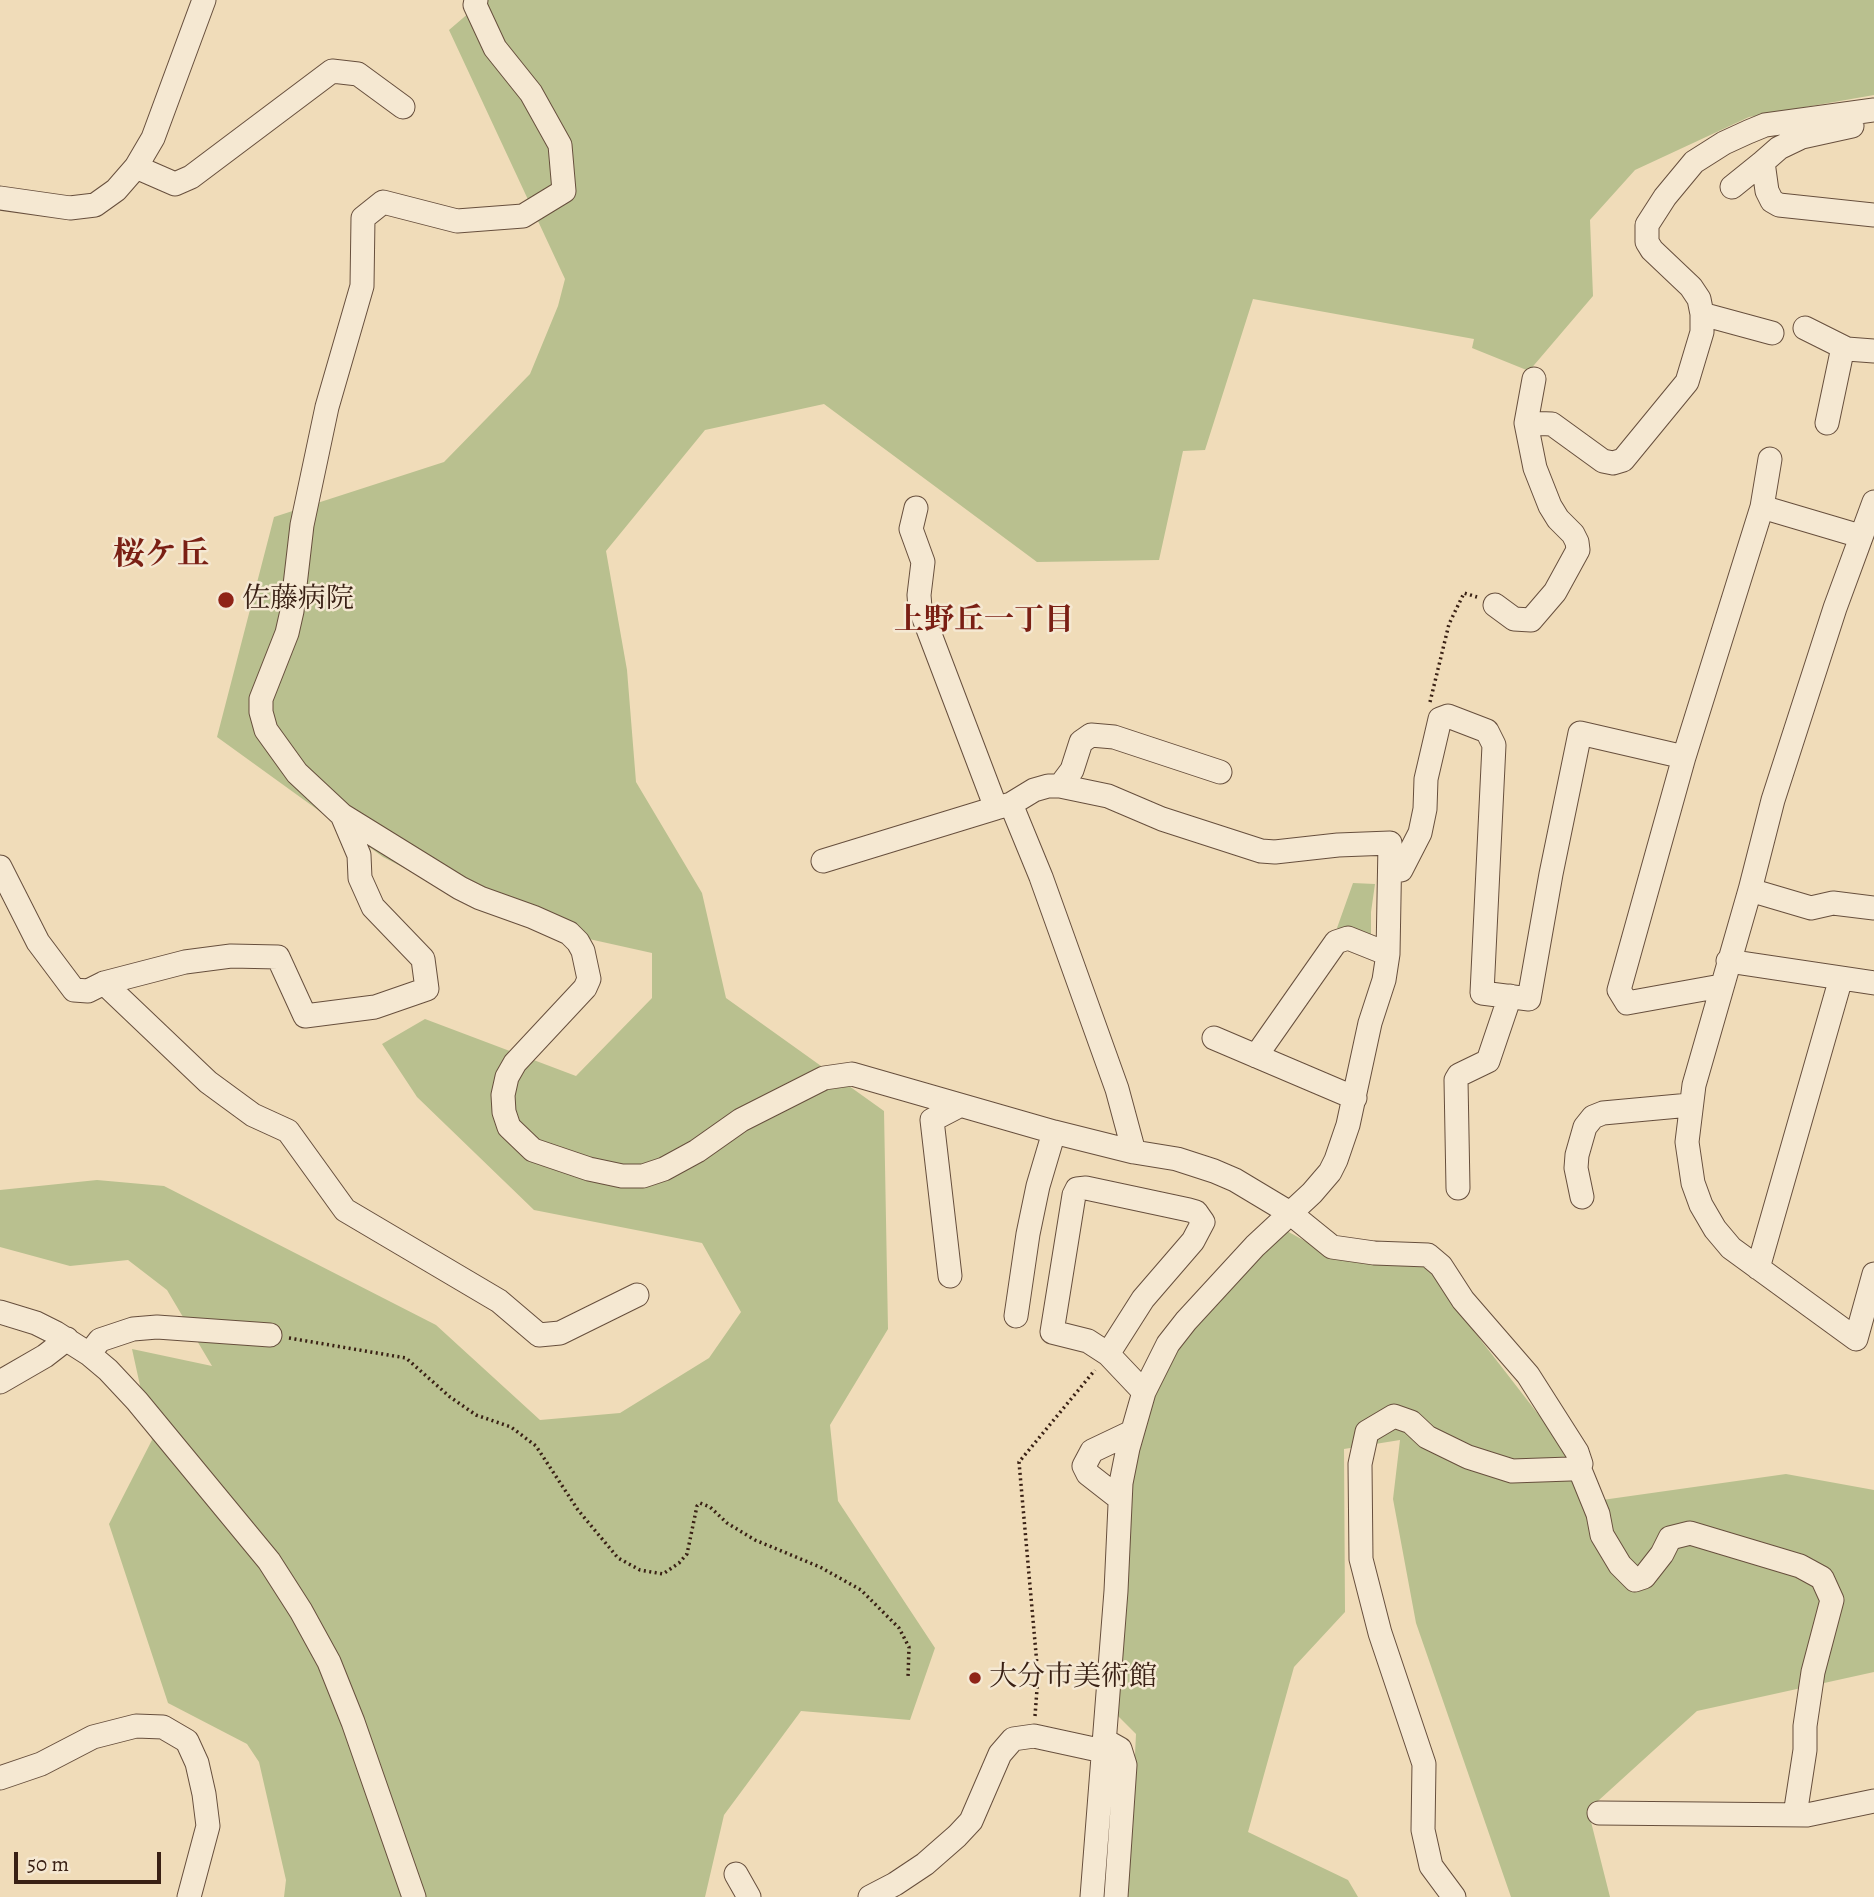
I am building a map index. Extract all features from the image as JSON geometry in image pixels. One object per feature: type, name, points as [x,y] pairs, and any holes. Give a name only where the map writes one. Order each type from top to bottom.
[{"type":"street","points":[[0,198],[70,208],[95,205],[116,190],[136,167],[153,138],[204,0]]},
{"type":"street","points":[[476,0],[475,5],[495,48],[531,93],[560,145],[564,191],[523,216],[457,221],[383,202],[363,218],[362,286],[327,407],[302,525],[287,633],[261,699],[266,730],[297,773],[342,815],[460,888],[569,933],[583,951],[589,979],[585,988],[515,1063],[507,1077],[503,1095],[504,1112],[509,1127],[533,1150],[589,1169],[622,1176],[643,1176],[696,1151],[741,1120],[824,1078],[852,1074],[1054,1132],[1134,1152],[1177,1159],[1214,1171],[1235,1180],[1290,1213],[1332,1247],[1374,1253],[1428,1255],[1441,1266],[1463,1300],[1528,1375],[1577,1451],[1581,1464],[1570,1469],[1512,1471],[1468,1457],[1427,1437],[1411,1422],[1394,1416],[1367,1432],[1360,1464],[1361,1559],[1380,1633],[1424,1764],[1423,1830],[1431,1866],[1454,1897]]},
{"type":"street","points":[[136,167],[175,184],[191,177],[332,71],[358,74],[403,107]]},
{"type":"street","points":[[1731,187],[1793,141],[1860,124],[1874,112]]},
{"type":"street","points":[[1526,423],[1552,424],[1603,461],[1620,463],[1687,382],[1702,332],[1699,299],[1691,286],[1652,250],[1647,242],[1647,225],[1671,188],[1694,162],[1765,125],[1874,112]]},
{"type":"street","points":[[1763,162],[1767,191],[1775,204],[1874,215]]},
{"type":"street","points":[[1702,314],[1772,333]]},
{"type":"street","points":[[1805,328],[1843,347],[1874,351]]},
{"type":"street","points":[[1827,423],[1843,347]]},
{"type":"street","points":[[1495,605],[1514,619],[1531,620],[1555,592],[1577,551],[1573,534],[1550,506],[1535,468],[1526,423],[1534,379]]},
{"type":"street","points":[[1721,986],[1627,1003],[1619,990],[1684,757],[1762,507],[1770,459]]},
{"type":"street","points":[[1874,502],[1860,536],[1773,800],[1751,890],[1728,961],[1690,1105],[1687,1142],[1688,1161],[1701,1205],[1715,1229],[1731,1248],[1856,1339],[1874,1274]]},
{"type":"street","points":[[1762,507],[1860,536]]},
{"type":"street","points":[[916,509],[911,529],[923,562],[920,608],[1003,806],[1041,877],[1091,1015],[1134,1152]]},
{"type":"street","points":[[1391,872],[1401,870],[1420,833],[1425,809],[1426,779],[1440,719],[1448,716],[1487,731],[1494,746],[1482,993],[1530,999],[1551,874],[1580,733],[1684,757]]},
{"type":"street","points":[[1060,786],[1072,770],[1080,742],[1091,735],[1114,737],[1220,772]]},
{"type":"street","points":[[823,860],[1003,806],[1048,786],[1108,796],[1162,819],[1261,851],[1390,843],[1388,954],[1384,980],[1370,1023],[1348,1125],[1331,1172],[1255,1246],[1186,1321],[1168,1344],[1143,1392],[1121,1483],[1116,1591],[1092,1897]]},
{"type":"street","points":[[0,867],[38,942],[74,990],[88,991],[104,983],[185,962],[231,956],[278,957],[305,1016],[375,1007],[427,989],[423,959],[373,907],[360,878],[359,855],[342,815]]},
{"type":"street","points":[[1751,890],[1811,908],[1833,902],[1874,908]]},
{"type":"street","points":[[1256,1056],[1336,942],[1348,937],[1388,954]]},
{"type":"street","points":[[1728,961],[1874,983]]},
{"type":"street","points":[[1758,1268],[1841,978]]},
{"type":"street","points":[[104,983],[208,1082],[253,1115],[288,1131],[345,1210],[499,1301],[539,1335],[560,1333],[637,1295]]},
{"type":"street","points":[[1458,1188],[1456,1080],[1459,1075],[1488,1061],[1510,996]]},
{"type":"street","points":[[1214,1038],[1355,1098]]},
{"type":"street","points":[[1582,1197],[1576,1168],[1577,1155],[1585,1127],[1593,1117],[1603,1113],[1690,1105]]},
{"type":"street","points":[[950,1276],[932,1120],[959,1106]]},
{"type":"street","points":[[1016,1316],[1028,1234],[1038,1186],[1054,1132]]},
{"type":"street","points":[[1108,1354],[1143,1299],[1193,1241],[1203,1222],[1196,1212],[1189,1210],[1086,1188],[1077,1189],[1052,1332],[1088,1341],[1108,1354],[1143,1392]]},
{"type":"street","points":[[0,1312],[36,1323],[89,1354],[137,1401],[269,1561],[301,1611],[329,1662],[345,1699],[414,1897]]},
{"type":"street","points":[[89,1354],[100,1340],[133,1329],[158,1327],[270,1335]]},
{"type":"street","points":[[0,1382],[45,1356],[67,1339]]},
{"type":"street","points":[[1120,1499],[1088,1474],[1084,1465],[1092,1451],[1132,1432]]},
{"type":"street","points":[[1578,1465],[1598,1514],[1602,1535],[1620,1566],[1635,1580],[1644,1577],[1662,1554],[1670,1538],[1690,1533],[1800,1566],[1822,1578],[1832,1600],[1813,1672],[1795,1815]]},
{"type":"street","points":[[0,1778],[41,1764],[93,1737],[136,1727],[163,1727],[187,1741],[197,1763],[208,1826],[189,1897]]},
{"type":"street","points":[[870,1897],[925,1864],[957,1836],[971,1821],[1000,1754],[1013,1739],[1034,1735],[1120,1749],[1125,1765],[1116,1897]]},
{"type":"street","points":[[1599,1813],[1807,1815],[1874,1801]]},
{"type":"street","points":[[736,1874],[748,1897]]},
{"type":"path","points":[[270,1335],[406,1358],[450,1397],[476,1415],[511,1427],[536,1446],[578,1510],[618,1558],[639,1570],[663,1574],[680,1563],[687,1554],[697,1506],[700,1503],[710,1507],[727,1523],[755,1540],[820,1567],[861,1590],[899,1628],[909,1647],[908,1678]]},
{"type":"path","points":[[1034,1735],[1038,1676],[1019,1462],[1108,1354]]},
{"type":"green space","points":[[484,0],[1874,0],[1874,95],[1749,117],[1635,170],[1590,220],[1593,296],[1529,371],[1472,348],[1474,339],[1253,299],[1205,450],[1183,451],[1159,560],[1037,562],[824,404],[705,430],[606,551],[627,670],[636,782],[702,893],[726,998],[884,1111],[888,1329],[830,1425],[838,1501],[935,1648],[910,1720],[801,1711],[724,1815],[705,1897],[284,1897],[286,1880],[259,1762],[247,1744],[168,1703],[109,1524],[152,1440],[132,1349],[212,1366],[167,1290],[128,1260],[70,1266],[0,1247],[0,1190],[97,1180],[164,1186],[436,1325],[540,1420],[620,1413],[709,1358],[741,1312],[702,1243],[534,1210],[417,1097],[382,1044],[425,1019],[576,1076],[652,998],[652,953],[508,921],[383,857],[217,737],[274,517],[444,462],[530,374],[558,306],[565,279],[449,30]]},
{"type":"green space","points":[[1353,883],[1375,884],[1371,938],[1337,928]]},
{"type":"green space","points":[[1285,1230],[1336,1258],[1414,1262],[1440,1271],[1473,1330],[1569,1454],[1588,1502],[1786,1474],[1874,1490],[1874,1672],[1697,1711],[1588,1810],[1610,1897],[1511,1897],[1416,1623],[1393,1499],[1400,1440],[1344,1449],[1345,1612],[1294,1667],[1248,1832],[1348,1880],[1358,1897],[1128,1897],[1136,1734],[1116,1714],[1130,1484],[1151,1394],[1187,1332]]},
{"type":"place","name":"佐藤病院","points":[[226,600]]},
{"type":"place","name":"大分市美術館","points":[[975,1678]]},
{"type":"district","name":"桜ケ丘","points":[[161,556]]},
{"type":"district","name":"上野丘一丁目","points":[[984,622]]}]
